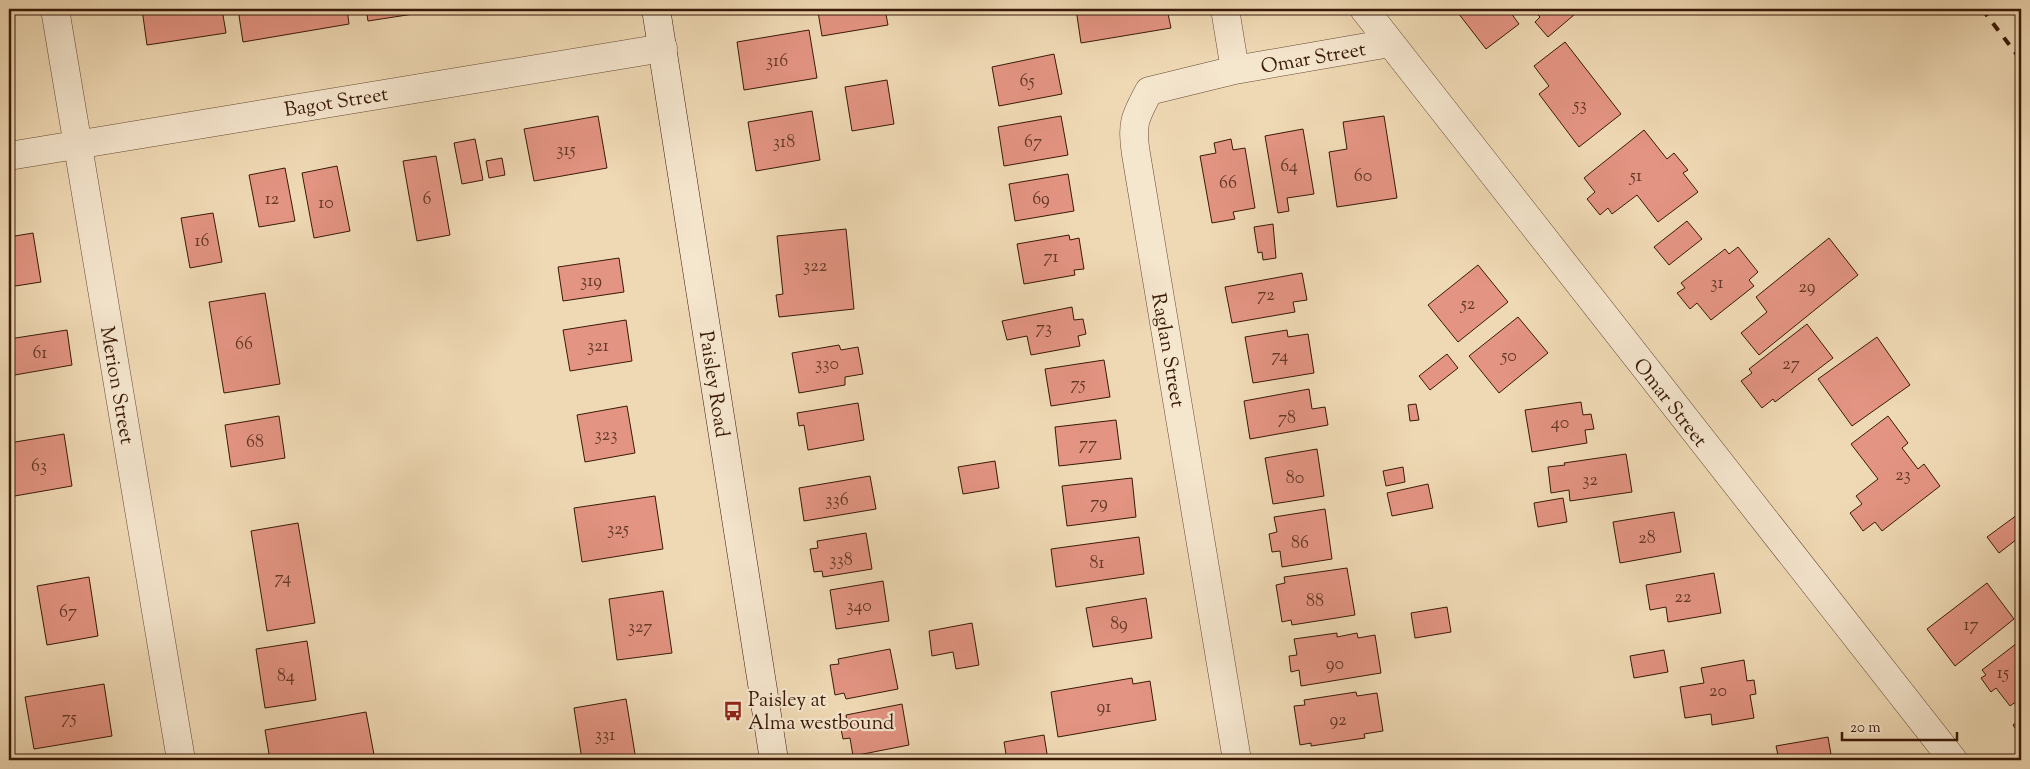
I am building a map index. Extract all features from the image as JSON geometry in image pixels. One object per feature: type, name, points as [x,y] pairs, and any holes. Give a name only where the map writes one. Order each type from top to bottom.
[{"type":"street","name":"Merion Street","points":[[55,9],[181,760]]},
{"type":"street","name":"Paisley Road","points":[[656,9],[774,760]]},
{"type":"street","points":[[1225,9],[1235,70]]},
{"type":"street","name":"Omar Street","points":[[1364,9],[1953,760]]},
{"type":"street","name":"Omar Street","points":[[1235,70],[1390,43]]},
{"type":"street","name":"Bagot Street","points":[[9,156],[77,143],[663,48]]},
{"type":"street","name":"Raglan Street","points":[[1235,70],[1149,91],[1135,116],[1133,134],[1237,760]]},
{"type":"building","points":[[9,9],[12,9],[14,20],[9,21]]},
{"type":"building","points":[[142,9],[222,9],[226,33],[147,45]]},
{"type":"building","points":[[238,9],[347,9],[349,24],[243,42]]},
{"type":"building","points":[[366,9],[446,9],[368,21]]},
{"type":"building","points":[[839,9],[885,9],[888,25],[822,36],[818,12]]},
{"type":"building","points":[[1076,9],[1167,9],[1171,28],[1081,43]]},
{"type":"building","points":[[1455,9],[1508,9],[1519,24],[1486,49]]},
{"type":"building","points":[[1539,9],[1581,9],[1548,37],[1535,22],[1540,17],[1535,12]]},
{"type":"building","points":[[809,30],[817,78],[744,90],[737,42]]},
{"type":"building","points":[[1565,42],[1621,114],[1579,147],[1539,94],[1549,86],[1534,66]]},
{"type":"building","points":[[1054,54],[1062,94],[999,106],[992,67]]},
{"type":"building","points":[[887,80],[894,124],[852,131],[845,87]]},
{"type":"building","points":[[812,111],[820,160],[756,171],[748,122]]},
{"type":"building","points":[[598,116],[607,168],[534,181],[524,129]]},
{"type":"building","points":[[1061,116],[1068,155],[1004,166],[998,127]]},
{"type":"building","points":[[1384,116],[1397,198],[1337,207],[1329,152],[1347,149],[1343,122]]},
{"type":"building","points":[[1303,129],[1314,194],[1287,198],[1289,211],[1278,213],[1265,136]]},
{"type":"building","points":[[1644,130],[1667,159],[1674,153],[1688,170],[1683,173],[1698,192],[1658,222],[1637,195],[1612,214],[1608,208],[1600,215],[1587,199],[1595,192],[1584,178]]},
{"type":"building","points":[[475,139],[483,180],[462,184],[454,143]]},
{"type":"building","points":[[1231,139],[1233,150],[1245,148],[1255,208],[1233,212],[1235,219],[1212,223],[1200,156],[1216,153],[1214,143]]},
{"type":"building","points":[[436,156],[450,235],[417,241],[403,161]]},
{"type":"building","points":[[502,158],[505,175],[489,178],[486,161]]},
{"type":"building","points":[[337,166],[350,231],[314,238],[302,173]]},
{"type":"building","points":[[285,168],[295,221],[259,227],[249,175]]},
{"type":"building","points":[[1068,174],[1074,211],[1015,221],[1009,184]]},
{"type":"building","points":[[213,213],[222,262],[190,268],[181,218]]},
{"type":"building","points":[[1687,221],[1702,239],[1669,265],[1654,247]]},
{"type":"building","points":[[1273,224],[1276,258],[1263,260],[1262,252],[1258,253],[1254,227]]},
{"type":"building","points":[[846,229],[854,309],[779,317],[776,295],[783,294],[777,236]]},
{"type":"building","points":[[33,233],[41,282],[9,287],[9,237]]},
{"type":"building","points":[[1069,235],[1070,240],[1079,238],[1084,269],[1074,270],[1075,275],[1024,284],[1017,244]]},
{"type":"building","points":[[1829,238],[1858,275],[1759,355],[1741,333],[1767,312],[1756,297]]},
{"type":"building","points":[[1738,247],[1758,272],[1749,280],[1754,286],[1711,320],[1697,303],[1690,309],[1677,293],[1685,288],[1681,283],[1725,249],[1729,254]]},
{"type":"building","points":[[619,258],[624,292],[563,301],[558,267]]},
{"type":"building","points":[[1478,265],[1508,302],[1458,342],[1428,305]]},
{"type":"building","points":[[1302,273],[1307,300],[1293,302],[1295,312],[1232,323],[1225,287]]},
{"type":"building","points":[[265,293],[280,384],[224,393],[209,302]]},
{"type":"building","points":[[1072,307],[1074,320],[1083,319],[1086,334],[1078,336],[1080,346],[1031,355],[1027,336],[1007,340],[1002,321]]},
{"type":"building","points":[[1518,317],[1548,353],[1499,393],[1469,356]]},
{"type":"building","points":[[626,320],[632,361],[570,371],[563,330]]},
{"type":"building","points":[[1807,324],[1833,358],[1775,402],[1773,399],[1762,408],[1741,381],[1752,373],[1749,369]]},
{"type":"building","points":[[67,330],[72,365],[9,376],[9,339]]},
{"type":"building","points":[[1287,330],[1288,337],[1308,334],[1314,373],[1253,383],[1245,337]]},
{"type":"building","points":[[1877,337],[1910,385],[1852,426],[1818,379]]},
{"type":"building","points":[[839,345],[841,350],[858,347],[863,374],[845,377],[845,385],[799,393],[792,353]]},
{"type":"building","points":[[1447,354],[1458,368],[1430,390],[1419,376]]},
{"type":"building","points":[[1104,360],[1110,397],[1051,406],[1045,369]]},
{"type":"building","points":[[1309,389],[1312,409],[1325,407],[1328,425],[1250,439],[1244,401]]},
{"type":"building","points":[[1581,402],[1583,415],[1591,414],[1594,429],[1585,430],[1587,443],[1532,452],[1525,410]]},
{"type":"building","points":[[858,403],[864,440],[808,450],[804,425],[799,426],[797,413]]},
{"type":"building","points":[[1416,404],[1419,420],[1410,421],[1408,405]]},
{"type":"building","points":[[627,406],[635,453],[585,462],[577,415]]},
{"type":"building","points":[[279,416],[285,458],[231,467],[225,425]]},
{"type":"building","points":[[1888,416],[1908,443],[1902,448],[1918,469],[1924,464],[1940,486],[1882,531],[1875,522],[1863,531],[1850,513],[1862,504],[1856,496],[1878,479],[1851,444]]},
{"type":"building","points":[[1116,420],[1121,459],[1059,466],[1055,427]]},
{"type":"building","points":[[64,434],[72,486],[9,497],[9,443]]},
{"type":"building","points":[[1317,449],[1324,496],[1273,504],[1265,458]]},
{"type":"building","points":[[1626,454],[1632,492],[1570,501],[1569,490],[1551,493],[1548,467]]},
{"type":"building","points":[[995,461],[999,488],[963,494],[958,467]]},
{"type":"building","points":[[1403,467],[1405,482],[1386,486],[1383,471]]},
{"type":"building","points":[[870,476],[876,509],[804,521],[799,488]]},
{"type":"building","points":[[1132,478],[1136,517],[1067,526],[1062,486]]},
{"type":"building","points":[[1428,484],[1433,508],[1392,516],[1387,493]]},
{"type":"building","points":[[655,496],[663,549],[582,562],[574,508]]},
{"type":"building","points":[[1563,498],[1567,522],[1538,527],[1534,503]]},
{"type":"building","points":[[1325,509],[1332,559],[1282,567],[1280,551],[1272,552],[1269,534],[1277,532],[1274,517]]},
{"type":"building","points":[[1674,512],[1681,552],[1620,563],[1613,522]]},
{"type":"building","points":[[2021,512],[2021,536],[1999,553],[1987,537]]},
{"type":"building","points":[[298,523],[315,623],[267,631],[251,531]]},
{"type":"building","points":[[866,533],[872,569],[823,577],[822,571],[814,572],[810,549],[818,548],[817,541]]},
{"type":"building","points":[[1139,537],[1144,574],[1056,587],[1051,549]]},
{"type":"building","points":[[1347,568],[1355,615],[1292,625],[1291,620],[1282,622],[1276,585],[1285,583],[1284,577]]},
{"type":"building","points":[[1714,573],[1721,613],[1668,622],[1666,607],[1650,610],[1646,585]]},
{"type":"building","points":[[89,577],[98,636],[47,645],[37,586]]},
{"type":"building","points":[[883,581],[889,621],[836,629],[830,590]]},
{"type":"building","points":[[1987,583],[2014,619],[1955,666],[1927,629]]},
{"type":"building","points":[[663,591],[672,653],[617,660],[609,599]]},
{"type":"building","points":[[1146,598],[1152,638],[1093,647],[1086,608]]},
{"type":"building","points":[[1447,607],[1451,632],[1415,638],[1411,613]]},
{"type":"building","points":[[972,623],[979,665],[956,669],[953,652],[932,656],[929,631]]},
{"type":"building","points":[[1337,633],[1337,637],[1357,633],[1358,638],[1375,635],[1381,673],[1301,686],[1299,670],[1291,672],[1289,656],[1297,655],[1294,639]]},
{"type":"building","points":[[2021,640],[2021,698],[2010,706],[1996,688],[1991,692],[1981,678],[1986,675],[1982,670]]},
{"type":"building","points":[[307,641],[316,700],[265,708],[256,649]]},
{"type":"building","points":[[890,649],[898,689],[846,699],[844,693],[835,695],[830,665],[839,664],[838,659]]},
{"type":"building","points":[[1664,650],[1668,672],[1634,678],[1630,656]]},
{"type":"building","points":[[1744,660],[1747,681],[1754,680],[1756,694],[1750,695],[1754,718],[1712,725],[1711,714],[1685,718],[1680,687],[1704,683],[1701,668]]},
{"type":"building","points":[[1132,678],[1133,684],[1150,681],[1156,720],[1058,737],[1051,692]]},
{"type":"building","points":[[104,684],[112,736],[34,749],[25,697]]},
{"type":"building","points":[[1356,692],[1357,696],[1377,693],[1383,731],[1364,734],[1365,738],[1311,746],[1311,743],[1300,745],[1294,706],[1305,705],[1304,700]]},
{"type":"building","points":[[626,699],[636,760],[582,760],[574,708]]},
{"type":"building","points":[[902,704],[909,745],[853,756],[850,738],[843,739],[840,724],[847,722],[846,715]]},
{"type":"building","points":[[366,712],[375,760],[270,760],[265,730]]},
{"type":"building","points":[[2021,718],[2021,737],[2013,725]]},
{"type":"building","points":[[1044,735],[1048,760],[1007,760],[1004,742]]},
{"type":"building","points":[[1828,737],[1832,760],[1779,760],[1776,746]]},
{"type":"railway","points":[[1982,9],[2021,60]]},
{"type":"place","name":"Paisley at Alma westbound","points":[[733,711]]}]
